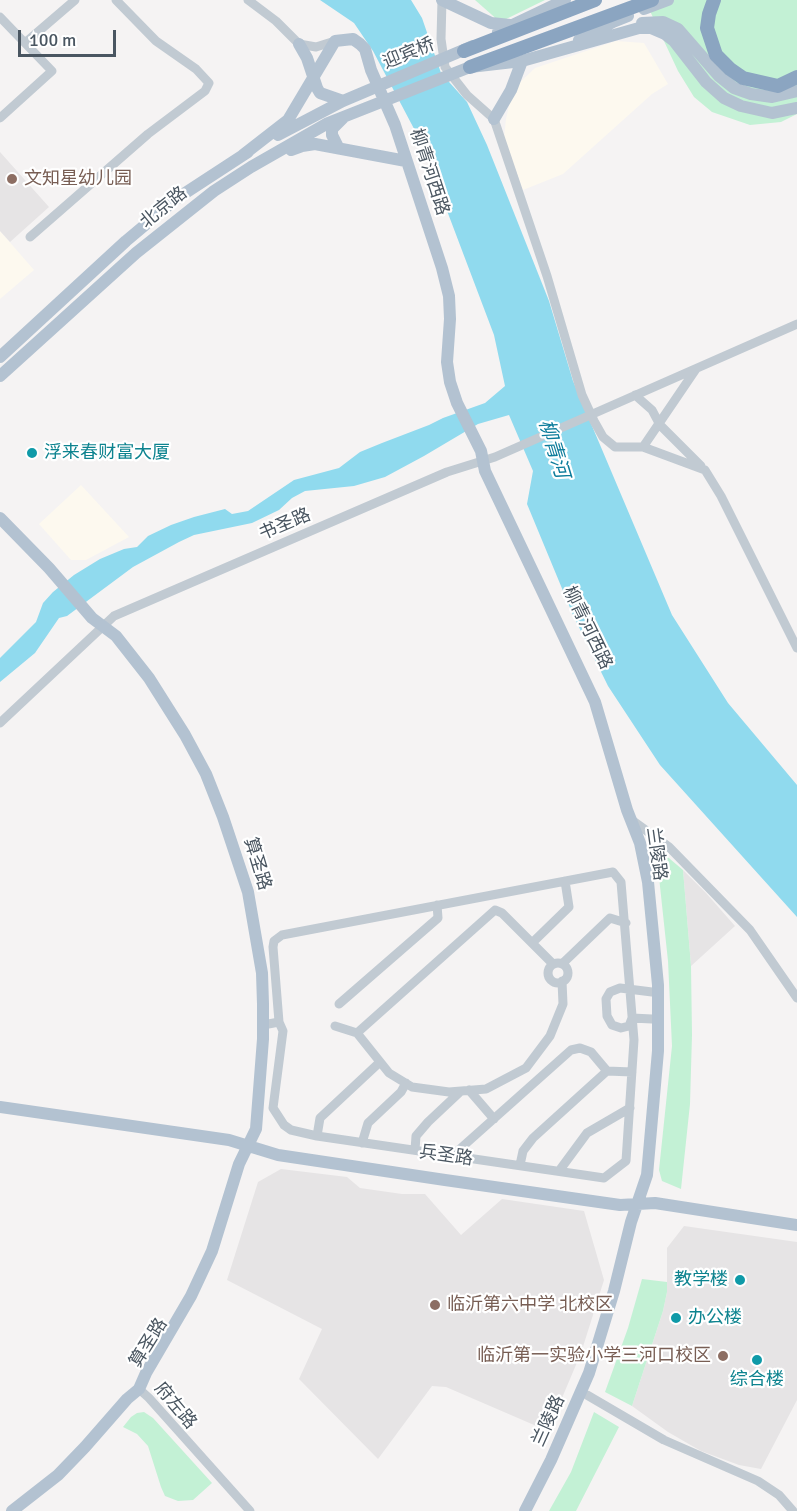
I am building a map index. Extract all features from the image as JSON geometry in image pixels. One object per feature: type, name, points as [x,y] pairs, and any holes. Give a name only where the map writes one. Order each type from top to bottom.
[{"type":"highway","points":[[464,51],[595,0]]},
{"type":"highway","points":[[470,67],[652,0]]},
{"type":"highway","points":[[714,0],[707,28],[716,55],[730,69],[743,78],[778,86],[797,77]]},
{"type":"main road","points":[[442,0],[479,18],[500,25],[513,25]]},
{"type":"main road","name":"迎宾桥","points":[[369,90],[464,51],[561,2],[574,0]]},
{"type":"main road","points":[[565,48],[613,22],[668,0]]},
{"type":"main road","points":[[479,18],[486,26],[487,32],[482,42]]},
{"type":"main road","points":[[602,39],[646,22],[663,22],[678,29],[719,76],[734,88],[751,94],[772,97],[797,91]]},
{"type":"main road","points":[[565,48],[639,28],[651,28],[674,41],[706,82],[723,98],[741,106],[772,113],[797,108]]},
{"type":"main road","name":"柳青河西路","points":[[335,41],[353,39],[365,49],[371,70],[395,125],[449,296],[447,362],[450,382],[478,452],[491,469],[502,491],[601,699],[633,808],[633,821]]},
{"type":"main road","points":[[243,155],[288,120],[335,41]]},
{"type":"main road","points":[[299,44],[307,58],[320,93],[343,101]]},
{"type":"main road","name":"迎宾桥","points":[[377,105],[470,67],[522,61],[565,48]]},
{"type":"main road","points":[[494,119],[504,103],[522,61]]},
{"type":"main road","points":[[502,64],[512,66],[517,75]]},
{"type":"main road","name":"北京路","points":[[0,357],[167,206],[243,155],[343,101],[369,90]]},
{"type":"main road","name":"北京路","points":[[0,376],[136,253],[214,191],[328,123],[377,105]]},
{"type":"main road","points":[[338,147],[332,135],[332,129],[345,116]]},
{"type":"main road","points":[[251,167],[302,146],[315,144],[406,161]]},
{"type":"main road","name":"算圣路","points":[[0,509],[88,608],[92,618],[116,636],[167,704],[210,784],[223,817],[248,892],[262,973],[263,1025],[256,1129],[239,1164],[212,1251],[191,1296],[139,1389],[89,1451],[62,1479],[22,1511]]},
{"type":"main road","name":"算圣路","points":[[0,518],[51,566]]},
{"type":"main road","name":"算圣路","points":[[104,626],[110,640],[162,707],[201,776],[218,819],[242,893],[256,974],[257,1004],[254,1086],[247,1147]]},
{"type":"main road","name":"兰陵路","points":[[532,1511],[587,1395],[607,1340],[638,1223],[649,1089],[652,992],[642,883],[634,845],[633,821]]},
{"type":"main road","name":"兰陵路","points":[[525,1511],[551,1460],[589,1373],[609,1310],[631,1222],[647,1175],[656,1089],[658,985],[648,882],[633,821]]},
{"type":"main road","name":"兵圣路","points":[[0,1107],[229,1140],[247,1147]]},
{"type":"main road","name":"兵圣路","points":[[0,1113],[212,1144],[266,1147],[457,1176],[621,1197],[661,1210],[797,1231]]},
{"type":"main road","name":"兵圣路","points":[[638,1204],[655,1203],[797,1225]]},
{"type":"main road","name":"算圣路","points":[[12,1511],[58,1475],[85,1448],[127,1399],[139,1389]]},
{"type":"street","points":[[25,43],[75,0]]},
{"type":"street","points":[[30,237],[148,134],[206,91],[208,83],[196,69],[156,41],[116,0]]},
{"type":"street","points":[[248,0],[276,21],[299,44]]},
{"type":"street","points":[[442,0],[441,39],[445,67],[467,95],[494,119],[547,276],[582,395],[594,421],[603,437],[615,447],[643,447],[705,470]]},
{"type":"street","points":[[0,17],[52,71],[0,118]]},
{"type":"street","name":"柳青河西路","points":[[299,44],[316,47],[335,41]]},
{"type":"street","points":[[629,396],[797,319]]},
{"type":"street","points":[[629,396],[797,324]]},
{"type":"street","points":[[643,447],[696,369]]},
{"type":"street","points":[[629,396],[652,410],[660,424],[705,470],[721,495],[797,648]]},
{"type":"street","name":"书圣路","points":[[0,717],[95,628],[469,468],[493,453],[512,447],[629,396]]},
{"type":"street","name":"书圣路","points":[[0,723],[104,626]]},
{"type":"street","points":[[633,821],[652,833],[676,854],[750,930],[797,998]]},
{"type":"street","points":[[613,872],[621,882],[634,1040],[626,1161],[604,1178],[317,1136],[291,1130],[284,1125],[273,1108],[283,1030],[279,1022],[274,941],[282,934],[437,905],[613,872]]},
{"type":"street","points":[[532,943],[569,907],[565,881]]},
{"type":"street","points":[[339,1004],[438,918],[437,905]]},
{"type":"street","points":[[335,1026],[357,1033],[389,1073],[412,1087],[449,1092],[486,1089],[526,1068],[550,1036],[563,1004],[562,981],[568,972],[532,943],[502,913],[495,910],[357,1033]]},
{"type":"street","points":[[562,981],[554,982],[549,976],[549,969],[610,918],[626,923]]},
{"type":"street","points":[[632,1018],[628,1026],[621,1028],[612,1025],[608,1016],[606,999],[610,992],[620,988],[652,992]]},
{"type":"street","points":[[632,1018],[652,1019]]},
{"type":"street","points":[[263,1025],[279,1022]]},
{"type":"street","points":[[452,1156],[571,1050],[580,1048],[591,1052],[607,1071]]},
{"type":"street","points":[[317,1136],[320,1118],[380,1062]]},
{"type":"street","points":[[520,1166],[523,1151],[533,1138],[607,1071],[632,1072]]},
{"type":"street","points":[[362,1143],[368,1123],[402,1092],[406,1083]]},
{"type":"street","points":[[465,1090],[494,1119]]},
{"type":"street","points":[[415,1150],[416,1137],[428,1122],[465,1090]]},
{"type":"street","points":[[558,1171],[587,1133],[630,1108]]},
{"type":"street","name":"府左路","points":[[139,1389],[248,1511]]},
{"type":"street","points":[[587,1395],[664,1440],[758,1481],[779,1495],[793,1511]]},
{"type":"shaded area","points":[[616,41],[644,43],[668,84],[652,94],[563,174],[523,190],[504,138],[513,89],[535,68]]},
{"type":"shaded area","name":"文知星幼儿园","points":[[0,152],[49,207],[10,242],[0,231]]},
{"type":"shaded area","points":[[0,231],[34,270],[0,299]]},
{"type":"shaded area","points":[[81,485],[129,537],[86,560],[71,560],[39,524]]},
{"type":"shaded area","points":[[683,870],[735,926],[691,966]]},
{"type":"shaded area","name":"临沂第六中学 北校区","points":[[281,1169],[347,1177],[360,1188],[402,1194],[425,1194],[461,1235],[502,1199],[584,1211],[604,1280],[581,1353],[548,1431],[446,1387],[432,1386],[378,1459],[299,1379],[322,1329],[227,1280],[258,1182]]},
{"type":"shaded area","name":"临沂第一实验小学三河口校区","points":[[684,1226],[797,1242],[797,1400],[761,1469],[739,1465],[701,1451],[668,1432],[632,1406],[663,1311],[667,1292],[667,1248]]},
{"type":"green space","points":[[475,0],[545,0],[500,22]]},
{"type":"green space","points":[[674,0],[797,0],[797,114],[781,122],[750,125],[712,112],[694,97],[678,71],[650,11]]},
{"type":"green space","points":[[650,842],[683,870],[691,966],[692,1035],[690,1104],[681,1189],[662,1181],[659,1170],[672,1046],[668,961],[659,877]]},
{"type":"green space","points":[[642,1279],[667,1282],[667,1292],[632,1406],[605,1392],[628,1328]]},
{"type":"green space","points":[[144,1412],[153,1418],[212,1483],[193,1500],[178,1501],[165,1496],[148,1446],[137,1434],[123,1427],[131,1417]]},
{"type":"green space","points":[[594,1412],[619,1427],[576,1511],[549,1511],[571,1472]]},
{"type":"water","name":"柳青河","points":[[320,0],[411,0],[422,18],[441,73],[467,102],[487,145],[549,301],[573,381],[672,615],[728,703],[797,785],[797,917],[660,765],[608,686],[573,615],[527,504],[533,471],[509,415],[478,424],[385,477],[354,486],[305,491],[292,498],[279,510],[252,523],[194,535],[179,542],[133,567],[67,616],[59,618],[35,653],[0,682],[0,658],[36,622],[43,603],[74,575],[100,559],[124,549],[137,547],[148,536],[194,517],[225,509],[232,514],[248,511],[294,480],[339,468],[360,452],[485,403],[505,386],[494,335],[421,142],[373,51],[354,23]]},
{"type":"place","name":"文知星幼儿园","points":[[12,179]]},
{"type":"place","name":"浮来春财富大厦","points":[[32,453]]},
{"type":"place","name":"教学楼","points":[[740,1280]]},
{"type":"place","name":"临沂第六中学 北校区","points":[[435,1305]]},
{"type":"place","name":"办公楼","points":[[676,1318]]},
{"type":"place","name":"临沂第一实验小学三河口校区","points":[[723,1356]]},
{"type":"place","name":"综合楼","points":[[757,1360]]}]
